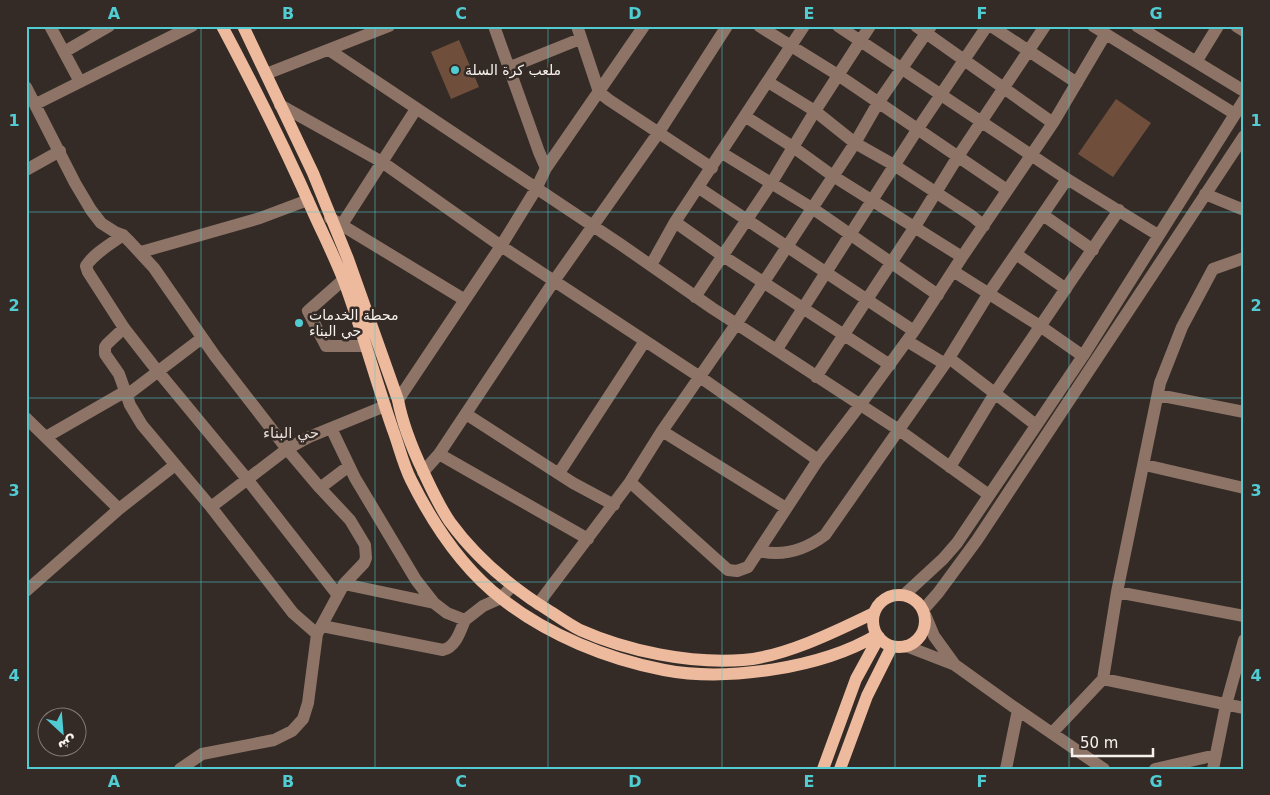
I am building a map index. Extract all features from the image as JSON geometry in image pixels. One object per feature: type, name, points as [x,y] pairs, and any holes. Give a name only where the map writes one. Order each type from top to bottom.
[{"type":"main road","points":[[222,26],[288,154],[344,280],[410,478],[440,531],[471,570],[501,598],[526,616],[573,642],[645,666],[680,673],[737,674],[762,671],[840,653],[860,646],[878,636]]},
{"type":"main road","points":[[246,27],[280,105],[336,222],[398,400],[410,446],[449,521],[492,570],[538,604],[578,629],[618,644],[693,659],[743,660],[774,653],[826,635],[874,613]]},
{"type":"main road","points":[[904,595],[918,603],[924,611],[926,620],[922,633],[912,644],[892,646],[878,636],[873,620],[874,613],[878,606],[889,597],[904,595]]},
{"type":"main road","points":[[823,769],[856,679],[878,636]]},
{"type":"main road","points":[[840,769],[867,696],[892,646]]},
{"type":"street","points":[[50,26],[80,82]]},
{"type":"street","points":[[64,52],[109,26]]},
{"type":"street","points":[[36,104],[174,30],[192,26]]},
{"type":"street","points":[[266,74],[389,26]]},
{"type":"street","points":[[494,26],[546,168]]},
{"type":"street","points":[[398,400],[502,246],[546,168],[644,26]]},
{"type":"street","points":[[423,472],[439,454],[554,281],[659,132],[727,26]]},
{"type":"street","points":[[760,26],[838,75],[957,158],[1007,190]]},
{"type":"street","points":[[651,265],[675,222],[746,117],[804,26]]},
{"type":"street","points":[[838,26],[1068,179],[1158,235]]},
{"type":"street","points":[[695,296],[772,182],[870,26]]},
{"type":"street","points":[[777,349],[873,201],[894,165],[964,59],[989,26],[1077,83]]},
{"type":"street","points":[[816,377],[914,228],[957,158],[1045,26]]},
{"type":"street","points":[[1093,26],[1235,114]]},
{"type":"street","points":[[1137,26],[1154,31],[1196,62],[1244,92]]},
{"type":"street","points":[[1196,62],[1218,26]]},
{"type":"street","points":[[1236,26],[1244,31]]},
{"type":"street","points":[[538,604],[614,505],[737,323],[856,143],[878,103],[902,69],[924,28],[1053,123]]},
{"type":"street","points":[[508,68],[579,32],[599,92],[712,168]]},
{"type":"street","points":[[630,482],[728,570],[737,571],[748,567],[818,460],[911,336],[1053,123],[1106,34]]},
{"type":"street","points":[[329,50],[594,226],[816,377],[899,430],[989,495]]},
{"type":"street","points":[[768,82],[815,111],[856,143],[937,192],[984,226]]},
{"type":"street","points":[[26,87],[75,183],[91,210],[101,223],[123,235],[154,268],[202,338],[288,449],[320,488],[350,520],[365,545],[366,558],[364,563],[341,589],[320,630],[308,703],[303,718],[292,731],[274,740],[202,754],[180,769]]},
{"type":"street","points":[[904,595],[957,543],[1083,356],[1244,100]]},
{"type":"street","points":[[280,105],[382,162],[502,246],[700,377],[818,460]]},
{"type":"street","points":[[416,109],[382,162],[336,222],[465,300]]},
{"type":"street","points":[[746,117],[793,147],[833,176],[962,257]]},
{"type":"street","points":[[955,665],[934,636],[924,611],[977,540],[1244,136]]},
{"type":"street","points":[[26,170],[60,151]]},
{"type":"street","points":[[722,153],[812,208],[938,294]]},
{"type":"street","points":[[759,551],[788,553],[811,545],[825,534],[947,361],[989,293],[1068,179]]},
{"type":"street","points":[[699,188],[868,299],[911,336],[995,393],[1036,425]]},
{"type":"street","points":[[1206,194],[1244,210]]},
{"type":"street","points":[[140,252],[260,218],[308,200]]},
{"type":"street","points":[[950,467],[995,393],[1119,210]]},
{"type":"street","points":[[1043,215],[1093,250]]},
{"type":"street","points":[[675,222],[723,256],[890,365]]},
{"type":"street","points":[[123,235],[95,255],[86,266],[88,272],[124,328],[247,479],[341,589],[434,603]]},
{"type":"street","points":[[1016,254],[1066,289]]},
{"type":"street","points":[[1052,733],[1103,679],[1117,592],[1160,382],[1182,327],[1213,269],[1244,258]]},
{"type":"street","points":[[953,271],[1040,326],[1083,356]]},
{"type":"street","points":[[344,280],[308,311],[326,346],[365,346]]},
{"type":"street","points":[[124,328],[107,344],[104,350],[107,358],[119,374],[130,405],[142,425],[211,507],[292,613],[320,630],[443,650],[453,644],[465,620],[483,606],[501,598],[512,586]]},
{"type":"street","points":[[46,437],[126,393],[159,372],[202,338]]},
{"type":"street","points":[[559,474],[645,341]]},
{"type":"street","points":[[1158,395],[1244,412]]},
{"type":"street","points":[[211,507],[288,449],[309,437],[385,406]]},
{"type":"street","points":[[466,414],[559,474],[614,505]]},
{"type":"street","points":[[26,418],[119,509]]},
{"type":"street","points":[[331,428],[349,466],[416,580],[434,603],[447,613],[465,620]]},
{"type":"street","points":[[662,432],[786,508]]},
{"type":"street","points":[[439,454],[588,539]]},
{"type":"street","points":[[1144,464],[1244,488]]},
{"type":"street","points":[[26,592],[119,509],[175,465]]},
{"type":"street","points":[[320,488],[349,466]]},
{"type":"street","points":[[1117,592],[1244,616]]},
{"type":"street","points":[[1213,769],[1226,705],[1244,640]]},
{"type":"street","points":[[906,646],[955,665],[1104,769]]},
{"type":"street","points":[[1103,679],[1244,708]]},
{"type":"street","points":[[1006,769],[1018,710]]},
{"type":"street","points":[[1155,769],[1216,754]]},
{"type":"shaded area","name":"ملعب كرة السلة","points":[[459,40],[479,87],[451,99],[431,52]]},
{"type":"shaded area","points":[[1116,99],[1151,123],[1113,177],[1078,154]]},
{"type":"place","name":"ملعب كرة السلة","points":[[455,70]]},
{"type":"place","name":"محطة الخدمات حي البناء","points":[[299,323]]},
{"type":"district","name":"حي البناء","points":[[291,433]]}]
